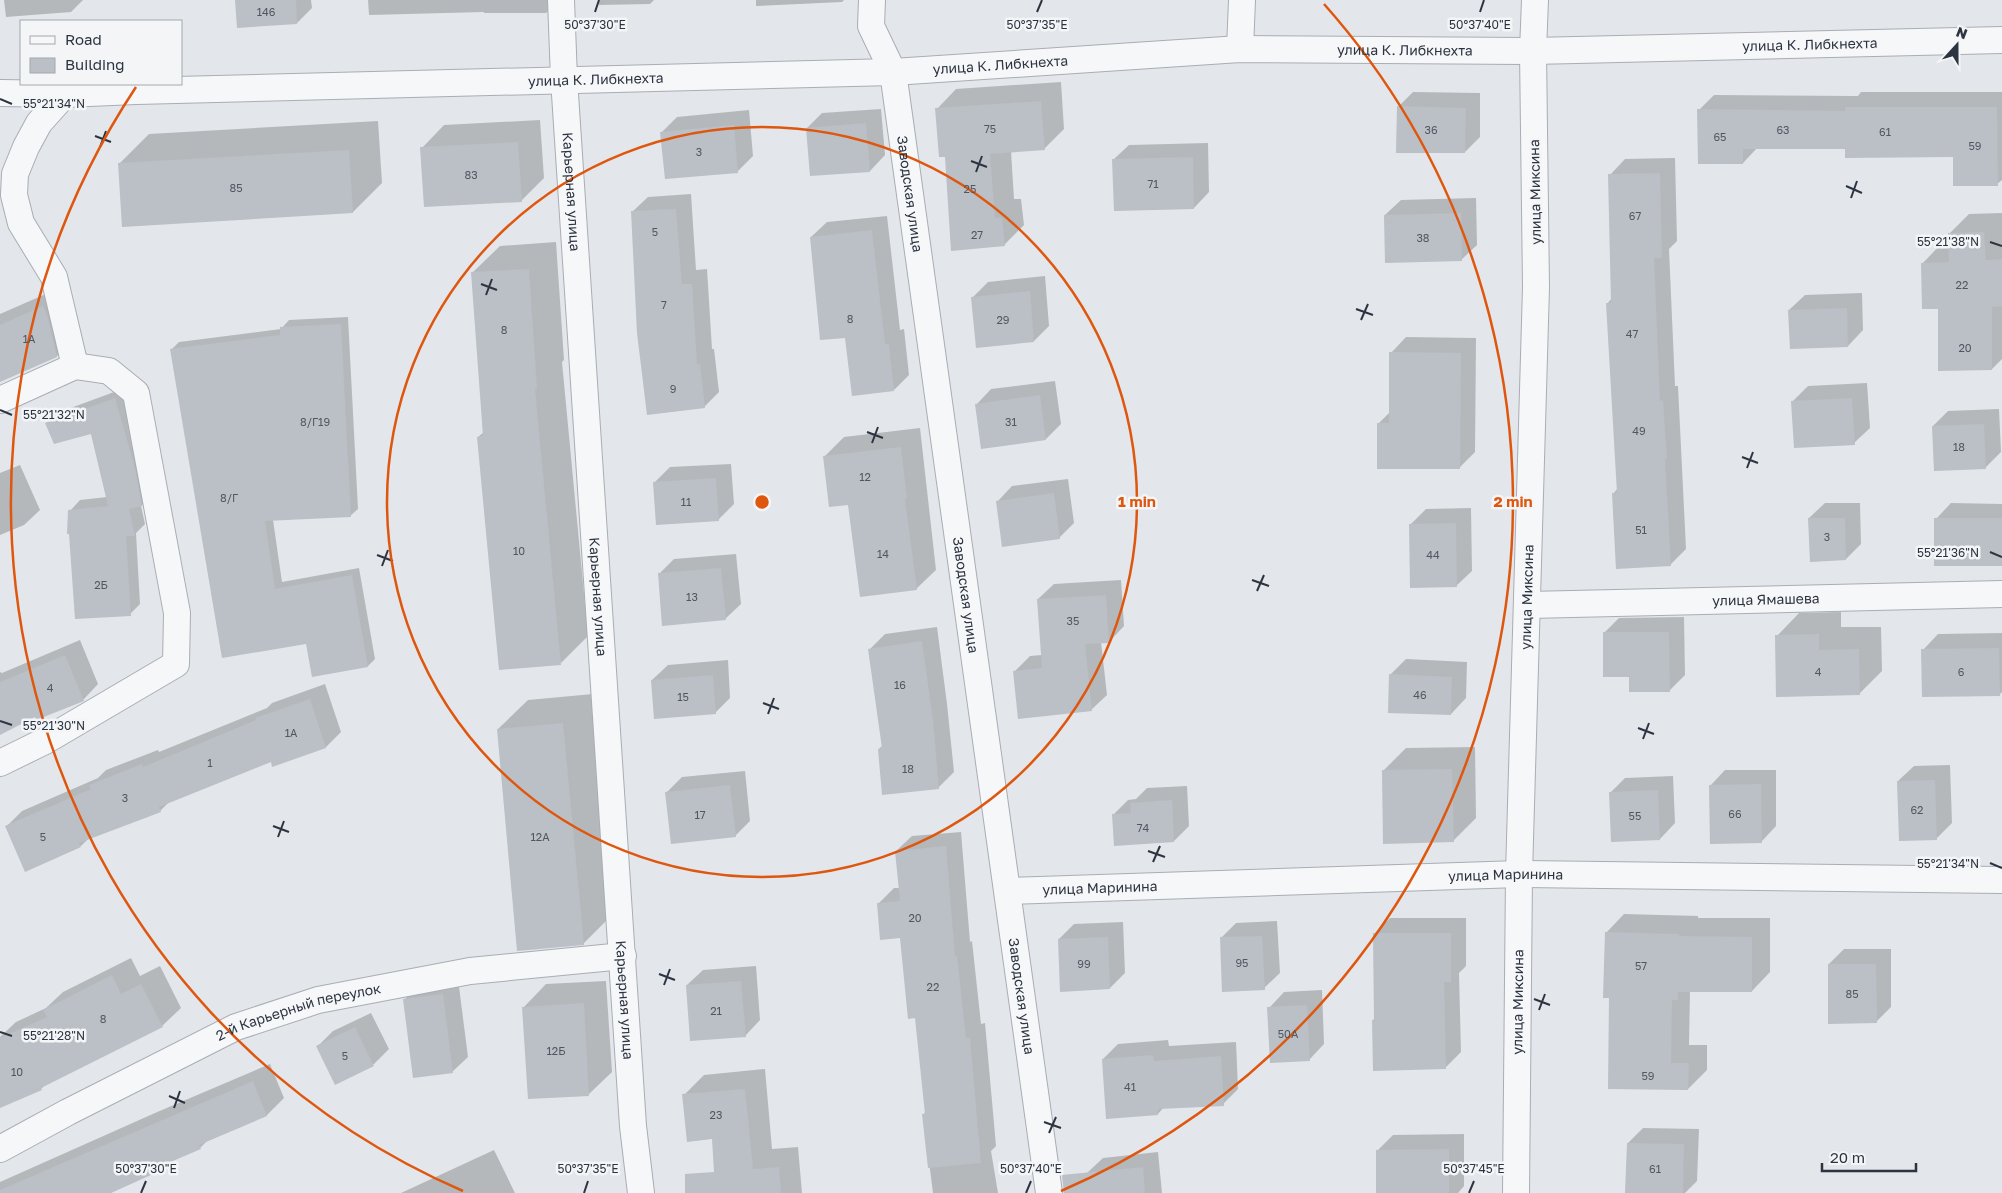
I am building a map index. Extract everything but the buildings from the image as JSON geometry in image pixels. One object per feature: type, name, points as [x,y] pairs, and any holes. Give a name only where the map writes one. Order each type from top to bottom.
[{"type":"street","name":"Карьерная улица","points":[[561,0],[564,79],[633,1126],[641,1193]]},
{"type":"street","name":"Заводская улица","points":[[872,0],[871,26],[893,72],[1049,1193]]},
{"type":"street","points":[[1240,49],[1242,0]]},
{"type":"street","name":"улица Миксина","points":[[1516,1193],[1519,874],[1536,287],[1533,51],[1535,0]]},
{"type":"street","name":"улица К. Либкнехта","points":[[0,93],[65,94],[146,90],[893,72],[1240,49],[1533,51],[2002,40]]},
{"type":"street","points":[[65,94],[39,123],[26,148],[15,174],[14,195],[21,223],[54,277],[76,366]]},
{"type":"street","points":[[0,400],[76,366],[109,371],[136,393],[177,613],[176,664],[45,741],[0,763]]},
{"type":"street","name":"улица Ямашева","points":[[1528,606],[2002,594]]},
{"type":"street","name":"улица Маринина","points":[[1008,891],[1519,874],[2002,880]]},
{"type":"street","name":"2-й Карьерный переулок","points":[[0,1150],[68,1112],[236,1027],[318,1000],[470,971],[622,956]]}]
